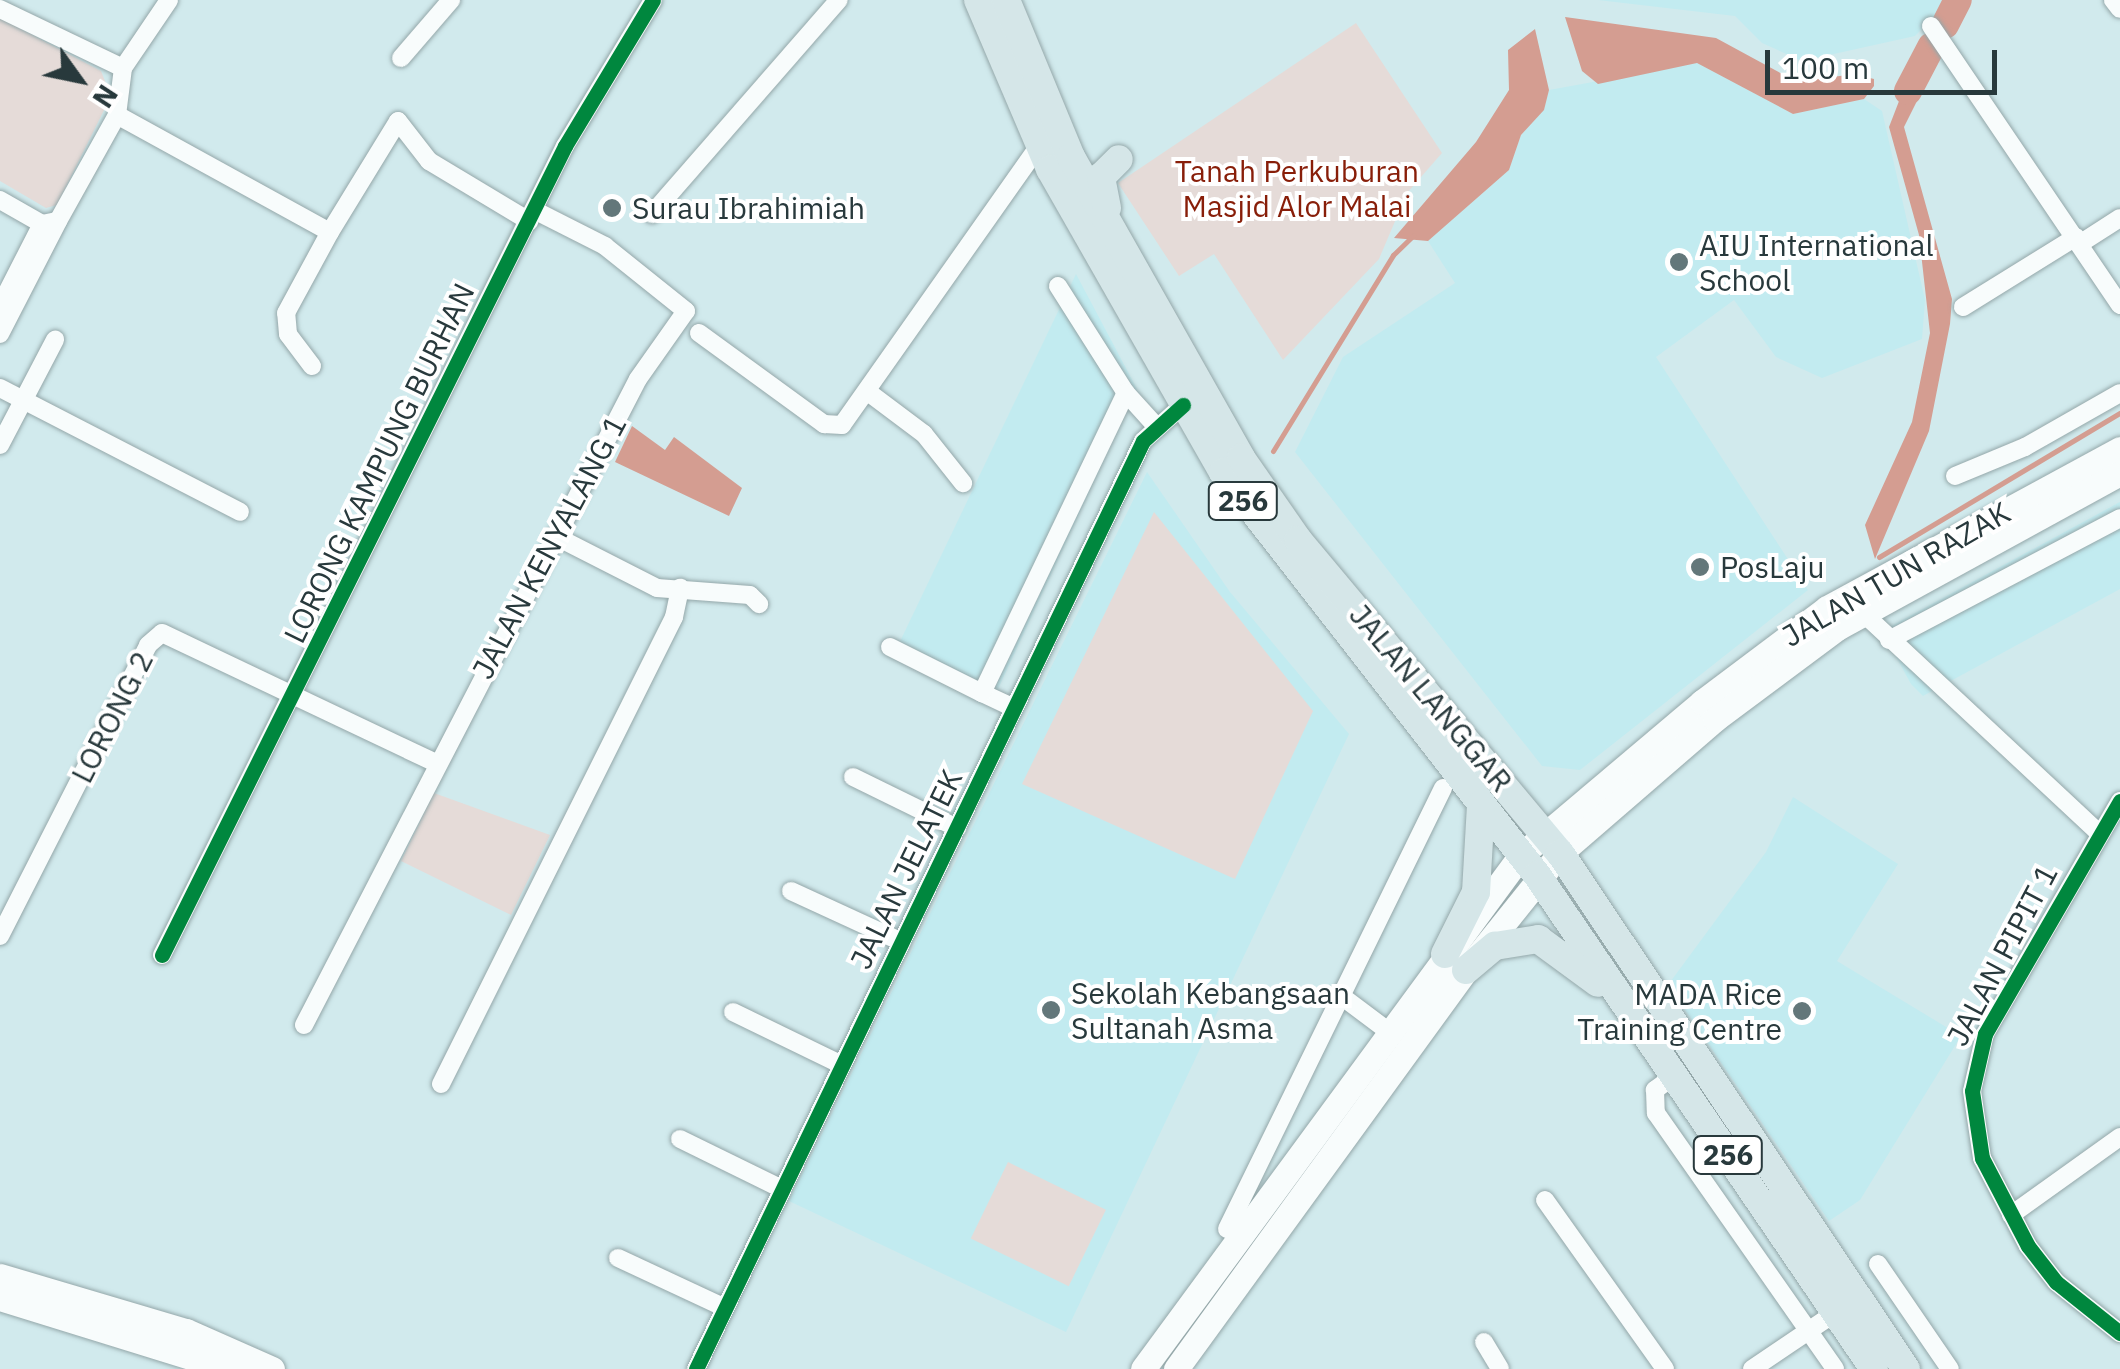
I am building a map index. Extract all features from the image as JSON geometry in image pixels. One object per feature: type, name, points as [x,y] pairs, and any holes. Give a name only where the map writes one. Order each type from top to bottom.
[{"type":"main road","name":"JALAN LANGGAR","points":[[978,0],[1039,146],[1183,405],[1272,542],[1529,865],[1874,1369]]},
{"type":"main road","name":"JALAN LANGGAR","points":[[1006,0],[1071,157],[1126,264],[1289,528],[1553,843],[1833,1308],[1906,1369]]},
{"type":"main road","points":[[1119,160],[1106,168],[1099,186],[1126,264]]},
{"type":"main road","name":"JALAN TUN RAZAK","points":[[1553,843],[1827,608],[2120,449]]},
{"type":"main road","name":"JALAN TUN RAZAK","points":[[1553,843],[1741,699],[1863,612],[2120,473]]},
{"type":"main road","points":[[1456,962],[1476,892],[1481,804]]},
{"type":"main road","points":[[1176,1369],[1456,962],[1529,865],[1553,843]]},
{"type":"main road","points":[[1143,1369],[1388,1030],[1456,962],[1508,940],[1538,940],[1570,958],[1632,1014]]},
{"type":"main road","points":[[0,1276],[186,1331],[272,1369]]},
{"type":"main road","points":[[0,1298],[229,1369]]},
{"type":"street","points":[[0,306],[117,115],[123,68],[169,0]]},
{"type":"street","points":[[401,58],[451,0]]},
{"type":"street","name":"LORONG KAMPUNG BURHAN","points":[[162,955],[589,102],[653,0]]},
{"type":"street","points":[[652,214],[838,0]]},
{"type":"street","points":[[2114,0],[2120,9]]},
{"type":"street","points":[[0,8],[123,68]]},
{"type":"street","points":[[1931,26],[2120,305]]},
{"type":"street","points":[[117,115],[330,232]]},
{"type":"street","points":[[312,366],[288,334],[286,313],[398,121],[429,161],[532,216]]},
{"type":"street","points":[[699,333],[824,424],[842,424],[1039,146]]},
{"type":"street","points":[[0,200],[50,223]]},
{"type":"street","name":"JALAN KENYALANG 1","points":[[304,1025],[422,790],[638,379],[686,311],[605,246],[532,216]]},
{"type":"street","points":[[1962,307],[2120,218]]},
{"type":"street","points":[[0,334],[50,223]]},
{"type":"street","points":[[1058,286],[1126,393],[1155,425]]},
{"type":"street","points":[[0,445],[55,340]]},
{"type":"street","points":[[0,388],[240,512]]},
{"type":"street","points":[[868,392],[924,434],[963,483]]},
{"type":"street","points":[[1955,476],[2024,447],[2120,392]]},
{"type":"street","points":[[982,693],[1126,393]]},
{"type":"street","name":"JALAN JELATEK","points":[[696,1369],[1014,708],[1155,425],[1183,405]]},
{"type":"street","points":[[1889,640],[2120,518]]},
{"type":"street","points":[[556,536],[656,588],[750,595],[758,604]]},
{"type":"street","points":[[440,1084],[674,617],[680,588]]},
{"type":"street","points":[[1863,612],[2100,834]]},
{"type":"street","name":"LORONG 2","points":[[0,936],[155,636],[182,638],[294,696]]},
{"type":"street","points":[[890,647],[1014,708]]},
{"type":"street","points":[[294,696],[436,763]]},
{"type":"street","points":[[853,777],[956,828]]},
{"type":"street","points":[[1227,1228],[1443,788]]},
{"type":"street","name":"JALAN PIPIT 1","points":[[2120,801],[1985,1034],[1972,1072],[1974,1134],[2011,1215],[2056,1282],[2120,1333]]},
{"type":"street","points":[[791,892],[902,942]]},
{"type":"street","points":[[1340,995],[1388,1030]]},
{"type":"street","points":[[733,1012],[842,1065]]},
{"type":"street","points":[[1674,1076],[1654,1090],[1656,1113],[1833,1308],[1835,1369]]},
{"type":"street","points":[[2011,1215],[2120,1136]]},
{"type":"street","points":[[680,1139],[782,1189]]},
{"type":"street","points":[[1545,1200],[1665,1369]]},
{"type":"street","points":[[618,1258],[725,1308]]},
{"type":"street","points":[[1752,1369],[1884,1272],[1950,1369]]},
{"type":"street","points":[[1484,1342],[1500,1369]]},
{"type":"shaded area","points":[[1598,0],[1951,0],[1915,36],[1802,61],[1762,43],[1735,16]]},
{"type":"shaded area","points":[[1565,17],[1716,38],[1797,82],[1854,74],[1874,79],[1874,86],[1864,99],[1793,114],[1697,63],[1598,84],[1582,71]]},
{"type":"shaded area","points":[[1535,29],[1549,90],[1544,110],[1521,135],[1509,170],[1428,241],[1394,238],[1476,142],[1509,90],[1508,50]]},
{"type":"shaded area","points":[[1918,52],[1934,67],[1904,127],[1952,299],[1950,324],[1929,431],[1875,559],[1865,525],[1912,422],[1930,333],[1919,235],[1889,127]]},
{"type":"shaded area","points":[[1697,63],[1793,114],[1864,99],[1882,111],[1925,300],[1922,339],[1822,378],[1776,357],[1734,300],[1656,357],[1808,590],[1580,770],[1542,766],[1295,452],[1343,357],[1455,283],[1428,241],[1509,170],[1521,135],[1544,110],[1549,90]]},
{"type":"shaded area","points":[[1076,274],[1137,389],[991,704],[894,654]]},
{"type":"shaded area","points":[[632,426],[665,450],[674,437],[742,488],[729,516],[615,462]]},
{"type":"shaded area","name":"Sekolah Kebangsaan Sultanah Asma","points":[[1147,472],[1230,592],[1349,734],[1066,1332],[789,1201]]},
{"type":"shaded area","points":[[2120,502],[2120,589],[1923,696],[1911,684],[1882,631]]},
{"type":"shaded area","name":"MADA Rice Training Centre","points":[[1793,797],[1898,864],[1837,961],[1961,1036],[1860,1200],[1829,1221],[1668,985],[1766,852]]},
{"type":"green space","points":[[0,18],[101,71],[111,96],[57,205],[46,208],[0,181]]},
{"type":"green space","name":"Tanah Perkuburan Masjid Alor Malai","points":[[1356,23],[1442,153],[1407,193],[1379,259],[1283,360],[1214,254],[1179,276],[1118,183]]},
{"type":"green space","points":[[1154,512],[1313,711],[1235,879],[1022,784]]},
{"type":"green space","points":[[434,793],[550,835],[511,915],[401,861]]},
{"type":"green space","points":[[1008,1162],[1106,1210],[1069,1286],[971,1238]]},
{"type":"waterway","points":[[1945,25],[1958,0]]},
{"type":"waterway","points":[[1908,91],[1931,47]]},
{"type":"waterway","points":[[1273,451],[1393,255],[1413,236]]},
{"type":"waterway","points":[[1879,557],[2120,413]]},
{"type":"cycle path","points":[[162,955],[565,146],[653,0]]},
{"type":"cycle path","points":[[696,1369],[1143,441],[1183,405]]},
{"type":"cycle path","points":[[2120,801],[1985,1034],[1972,1091],[1982,1158],[2028,1246],[2056,1282],[2120,1333]]},
{"type":"place","name":"Surau Ibrahimiah","points":[[612,208]]},
{"type":"place","name":"AIU International School","points":[[1679,262]]},
{"type":"place","name":"PosLaju","points":[[1700,567]]},
{"type":"place","name":"Sekolah Kebangsaan Sultanah Asma","points":[[1051,1010]]},
{"type":"place","name":"MADA Rice Training Centre","points":[[1802,1011]]}]
